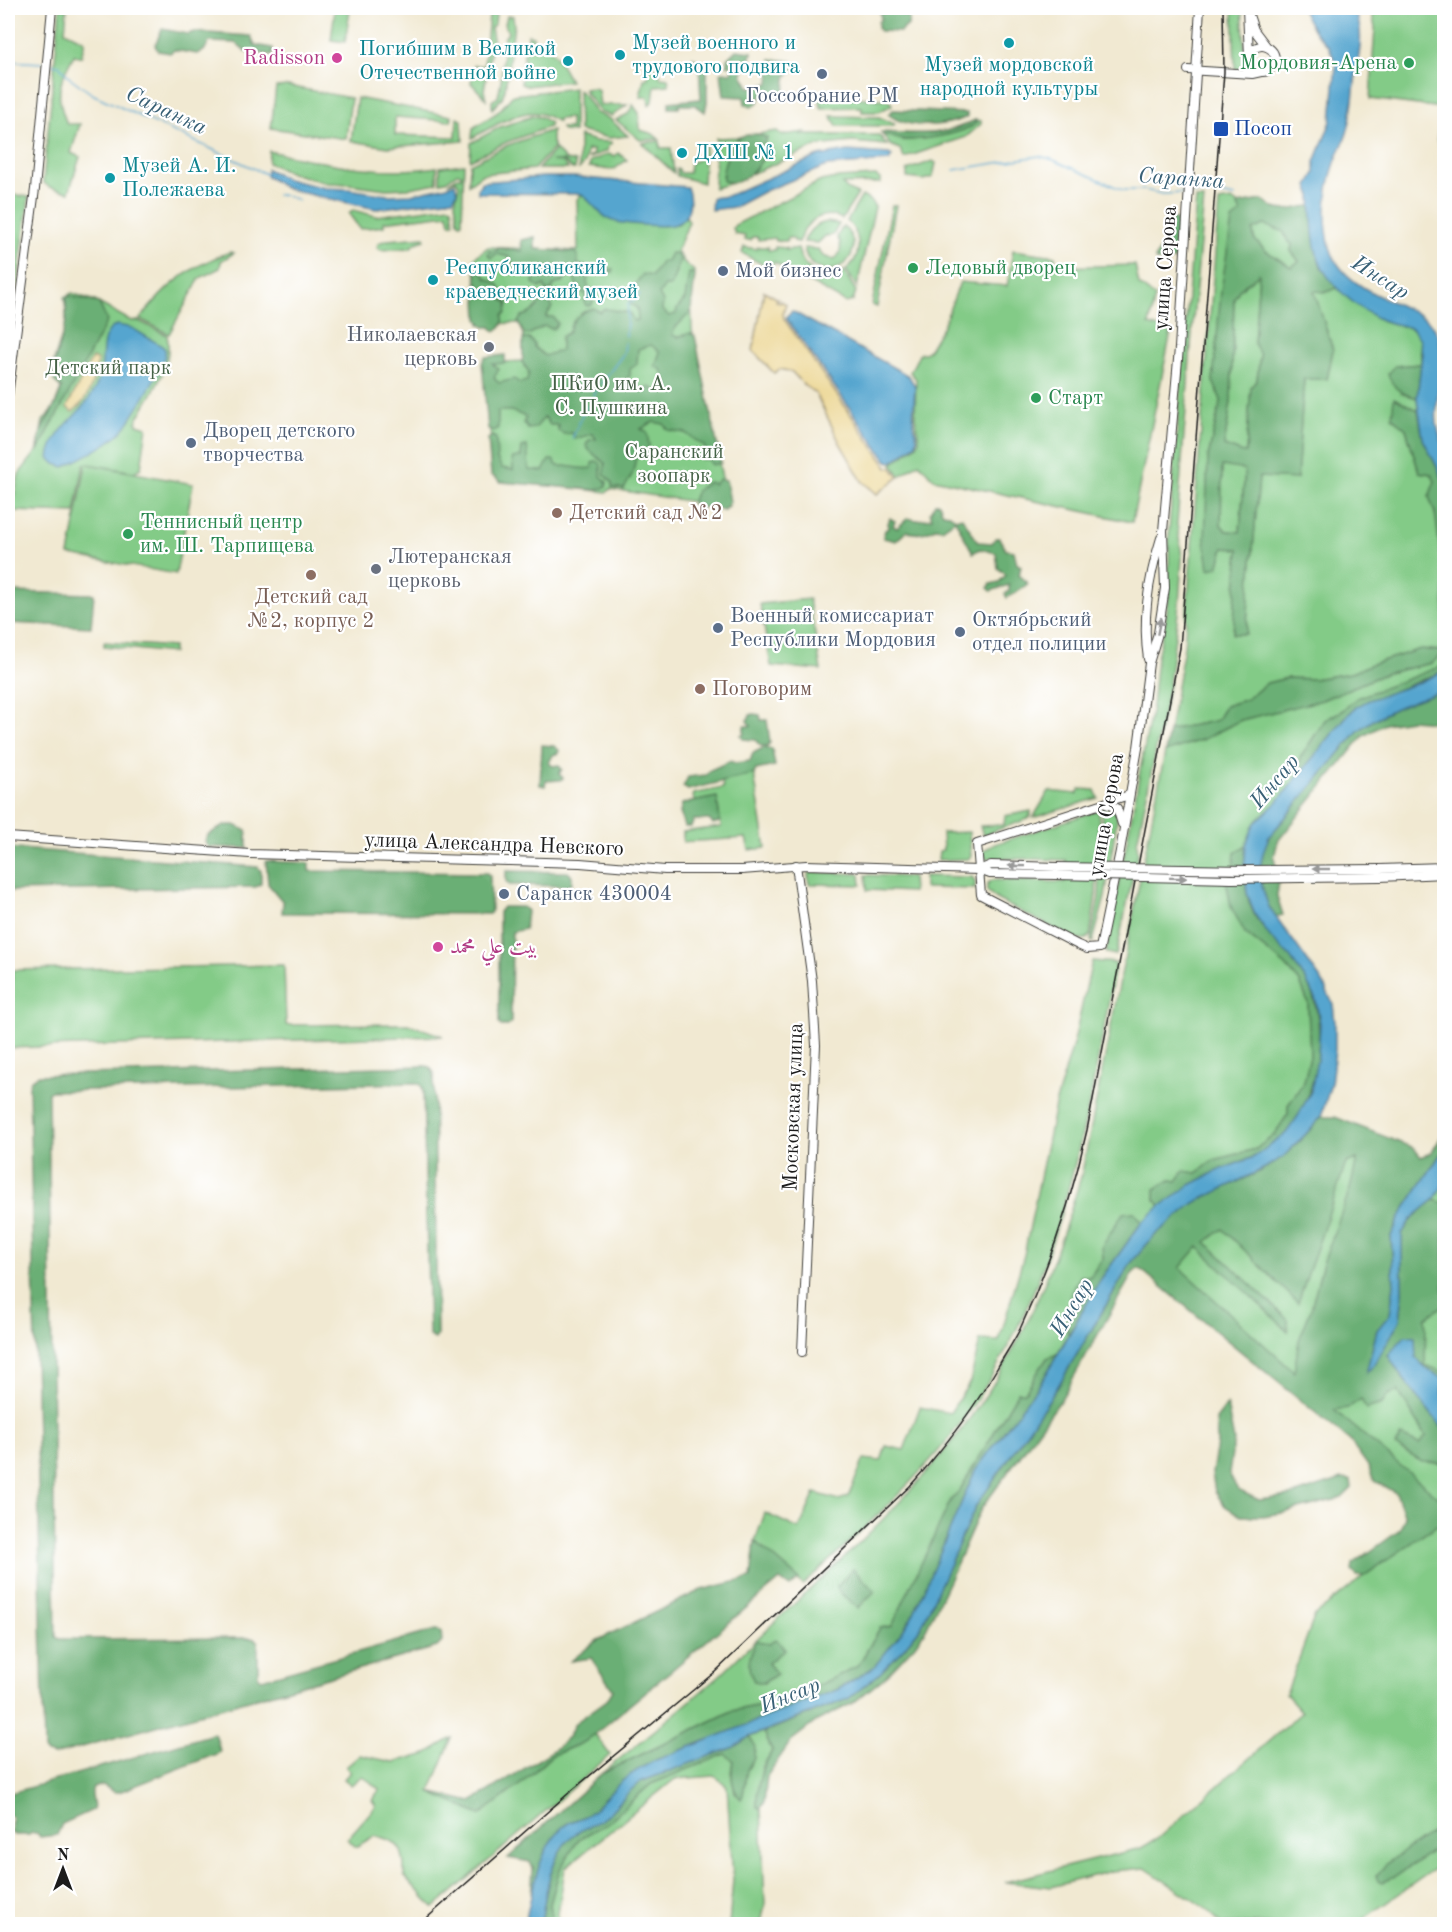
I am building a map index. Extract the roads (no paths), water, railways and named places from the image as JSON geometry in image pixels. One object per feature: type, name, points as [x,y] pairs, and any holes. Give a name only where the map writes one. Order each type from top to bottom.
[{"type":"street","points":[[8,396],[35,189],[52,8]]},
{"type":"street","name":"улица Серова","points":[[979,870],[981,895],[1078,945],[1087,949],[1100,948],[1124,829],[1149,663],[1158,633],[1165,588],[1162,531],[1179,348],[1189,183],[1192,70],[1200,8]]},
{"type":"street","points":[[1192,70],[1242,73],[1263,72],[1273,67],[1274,52],[1267,47],[1254,30],[1247,8]]},
{"type":"street","points":[[1242,73],[1248,68],[1249,60],[1247,8]]},
{"type":"street","points":[[1263,72],[1252,68],[1249,60],[1255,48],[1267,47]]},
{"type":"street","name":"улица Серова","points":[[1149,663],[1147,624],[1150,580],[1162,531]]},
{"type":"street","points":[[1150,580],[1154,577],[1163,579],[1165,588]]},
{"type":"street","points":[[1115,800],[1125,793],[1132,781]]},
{"type":"street","points":[[979,870],[977,844],[1129,795]]},
{"type":"street","points":[[1101,804],[1109,804],[1117,808],[1124,829]]},
{"type":"street","name":"улица Александра Невского","points":[[8,837],[238,854],[580,863],[665,870],[732,870],[796,865],[979,870],[991,865],[1057,871],[1248,870],[1380,873]]},
{"type":"street","name":"Московская улица","points":[[796,865],[813,990],[816,1045],[802,1352]]},
{"type":"street","points":[[1380,873],[1444,867]]},
{"type":"street","points":[[1380,873],[1444,874]]},
{"type":"water","points":[[1301,8],[1355,8],[1359,21],[1360,52],[1352,112],[1327,194],[1326,215],[1330,247],[1340,267],[1356,283],[1424,318],[1438,335],[1441,359],[1436,411],[1445,456],[1444,481],[1423,439],[1417,398],[1422,354],[1420,340],[1413,329],[1381,320],[1348,298],[1333,283],[1318,259],[1313,231],[1311,193],[1308,186],[1315,173],[1315,162],[1331,121],[1336,64],[1329,47],[1314,31]]},
{"type":"water","points":[[848,151],[892,156],[889,161],[827,166],[765,191],[735,207],[711,210],[712,198],[727,196],[818,156]]},
{"type":"water","points":[[267,169],[287,179],[325,188],[388,195],[411,194],[455,183],[457,192],[453,199],[376,209],[285,188],[266,176]]},
{"type":"water","points":[[574,177],[687,187],[690,197],[689,208],[685,218],[676,224],[643,225],[606,218],[582,194],[478,193],[482,182]]},
{"type":"water","points":[[792,311],[909,376],[915,386],[913,420],[916,444],[892,462],[887,461],[786,318]]},
{"type":"water","points":[[117,325],[132,328],[164,348],[165,354],[159,370],[121,432],[101,447],[64,467],[55,464],[49,458],[51,448],[56,438],[95,389],[101,371],[103,345],[107,333]]},
{"type":"water","points":[[1444,671],[1444,690],[1388,712],[1358,731],[1269,837],[1262,855],[1261,880],[1269,907],[1322,981],[1333,1004],[1335,1050],[1331,1084],[1321,1117],[1283,1157],[1194,1203],[1154,1236],[1131,1263],[1057,1388],[976,1506],[921,1627],[879,1674],[848,1699],[749,1737],[734,1747],[640,1782],[603,1818],[575,1834],[567,1842],[560,1851],[550,1875],[541,1924],[525,1924],[538,1870],[550,1843],[567,1824],[597,1807],[629,1775],[656,1760],[839,1689],[874,1667],[914,1613],[975,1471],[1044,1378],[1101,1279],[1142,1222],[1190,1185],[1217,1171],[1254,1157],[1286,1133],[1311,1091],[1318,1055],[1320,1024],[1316,1001],[1306,980],[1255,915],[1247,893],[1244,867],[1246,845],[1254,824],[1278,801],[1356,707]]},
{"type":"water","points":[[1444,1149],[1444,1184],[1434,1200],[1411,1219],[1402,1234],[1400,1320],[1375,1364],[1366,1373],[1377,1330],[1390,1314],[1394,1285],[1391,1236],[1403,1211]]},
{"type":"water","points":[[1405,1336],[1415,1337],[1416,1358],[1428,1370],[1444,1379],[1442,1392],[1444,1430],[1402,1377],[1388,1355]]},
{"type":"waterway","name":"Саранка","points":[[8,61],[43,63]]},
{"type":"waterway","name":"Саранка","points":[[50,64],[59,65],[69,77],[92,94],[268,175]]},
{"type":"waterway","name":"Саранка","points":[[954,170],[1039,156],[1123,190],[1145,190],[1162,194],[1184,193]]},
{"type":"waterway","name":"Саранка","points":[[1192,194],[1203,191],[1235,197]]},
{"type":"waterway","points":[[277,195],[285,195],[298,200]]},
{"type":"waterway","points":[[626,336],[628,304],[640,294]]},
{"type":"waterway","points":[[601,384],[624,353],[625,342]]},
{"type":"waterway","points":[[593,395],[598,388]]},
{"type":"waterway","points":[[572,439],[586,406]]},
{"type":"railway","points":[[420,1924],[570,1792],[715,1672],[910,1486],[969,1413],[1015,1338],[1031,1305],[1059,1231],[1087,1130],[1180,648],[1224,72],[1223,8]]},
{"type":"place","name":"Музей мордовской народной культуры","points":[[1009,43]]},
{"type":"place","name":"Музей военного и трудового подвига","points":[[620,55]]},
{"type":"place","name":"Radisson","points":[[337,58]]},
{"type":"place","name":"Погибшим в Великой Отечественной войне","points":[[568,61]]},
{"type":"place","name":"Мордовия-Арена","points":[[1409,63]]},
{"type":"place","name":"Госсобрание РМ","points":[[822,74]]},
{"type":"place","name":"Посоп","points":[[1221,129]]},
{"type":"place","name":"ДХШ № 1","points":[[682,153]]},
{"type":"place","name":"Музей А. И. Полежаева","points":[[110,178]]},
{"type":"place","name":"Ледовый дворец","points":[[913,268]]},
{"type":"place","name":"Мой бизнес","points":[[723,271]]},
{"type":"place","name":"Республиканский краеведческий музей","points":[[433,280]]},
{"type":"place","name":"Николаевская церковь","points":[[489,347]]},
{"type":"place","name":"Старт","points":[[1036,398]]},
{"type":"place","name":"Дворец детского творчества","points":[[191,443]]},
{"type":"place","name":"Детский сад №2","points":[[557,513]]},
{"type":"place","name":"Теннисный центр им. Ш. Тарпищева","points":[[128,534]]},
{"type":"place","name":"Лютеранская церковь","points":[[376,569]]},
{"type":"place","name":"Детский сад №2, корпус 2","points":[[311,575]]},
{"type":"place","name":"Военный комиссариат Республики Мордовия","points":[[718,628]]},
{"type":"place","name":"Октябрьский отдел полиции","points":[[960,632]]},
{"type":"place","name":"Поговорим","points":[[700,689]]},
{"type":"place","name":"Саранск 430004","points":[[504,894]]},
{"type":"place","name":"بيت علي محمد","points":[[438,947]]},
{"type":"water label","name":"Инсар","points":[[1380,278]]},
{"type":"water label","name":"Инсар","points":[[1275,782]]},
{"type":"water label","name":"Инсар","points":[[1072,1308]]},
{"type":"water label","name":"Инсар","points":[[790,1696]]},
{"type":"park label","name":"Детский парк","points":[[108,368]]},
{"type":"park label","name":"ПКиО им. А. С. Пушкина","points":[[611,396]]},
{"type":"park label","name":"Саранский зоопарк","points":[[674,464]]}]
